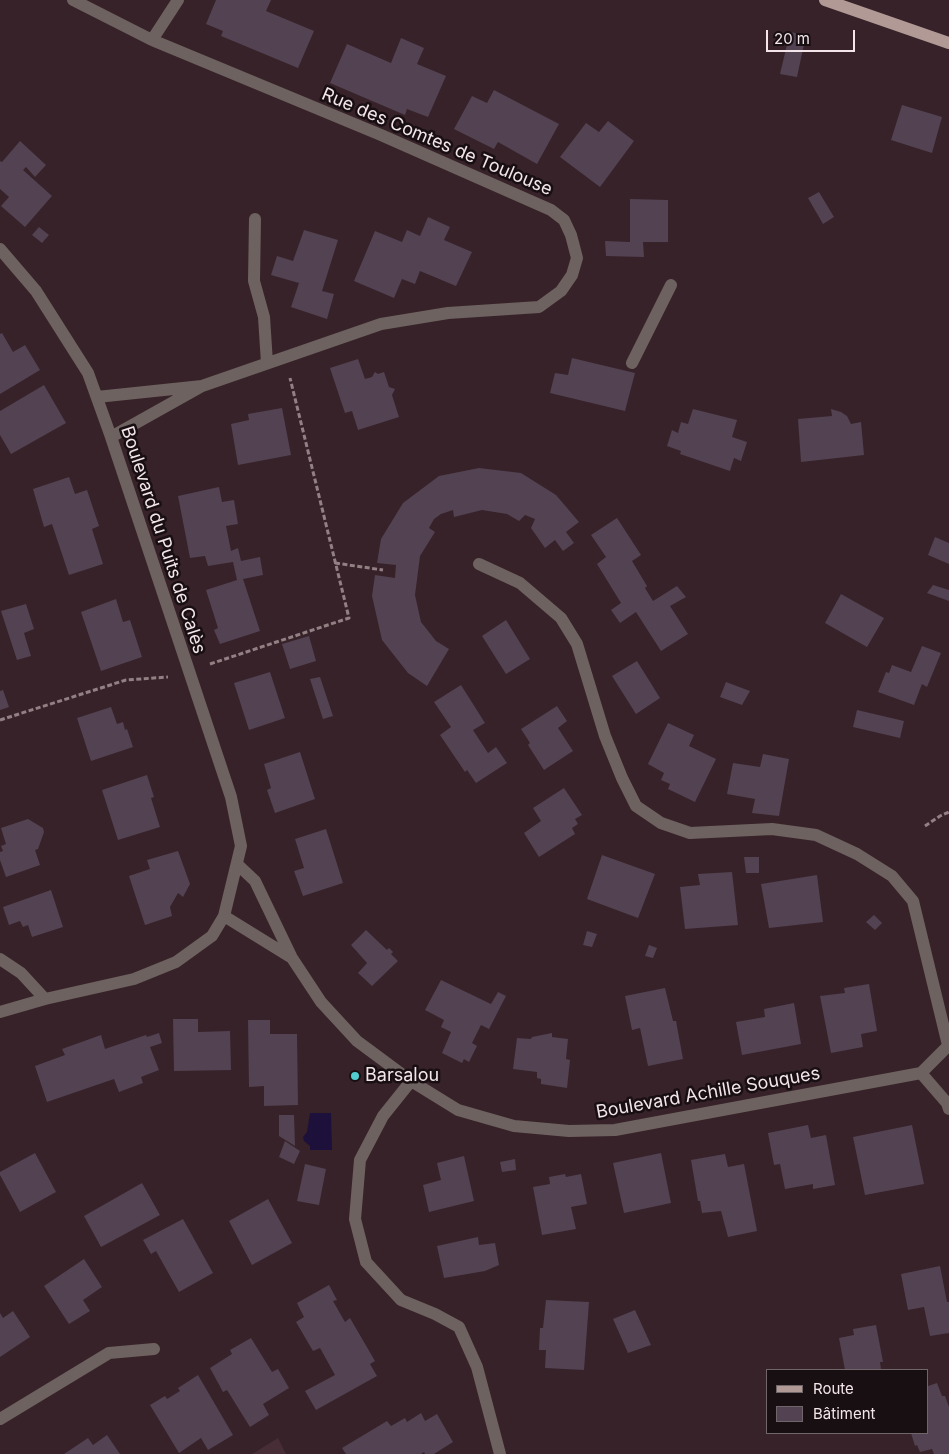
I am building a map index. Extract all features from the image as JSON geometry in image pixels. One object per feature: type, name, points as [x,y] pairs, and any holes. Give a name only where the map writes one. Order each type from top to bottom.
[{"type":"main road","points":[[825,0],[949,43]]},
{"type":"street","name":"Rue des Comtes de Toulouse","points":[[73,0],[152,40],[381,135],[550,210],[564,220],[572,235],[577,258],[572,275],[561,291],[540,306],[448,314],[381,324],[284,356],[202,386],[111,437]]},
{"type":"street","points":[[152,40],[178,0]]},
{"type":"street","points":[[255,220],[254,281],[264,317],[267,363]]},
{"type":"street","name":"Boulevard du Puits de Calès","points":[[0,249],[36,291],[88,372],[231,797],[241,846],[224,916],[212,936],[176,962],[134,979],[45,999],[0,1012]]},
{"type":"street","points":[[632,363],[671,285]]},
{"type":"street","name":"Rue des Comtes de Toulouse","points":[[97,397],[202,386]]},
{"type":"street","points":[[479,564],[520,583],[561,618],[577,644],[605,736],[636,806],[661,823],[690,832],[772,829],[816,835],[857,854],[892,876],[913,900],[948,1045],[921,1073],[949,1109]]},
{"type":"street","points":[[237,864],[255,881],[292,958],[321,1002],[357,1041],[411,1081],[383,1116],[360,1160],[355,1219],[366,1262],[401,1300],[435,1314],[459,1327],[477,1366],[500,1454]]},
{"type":"street","points":[[224,916],[292,958]]},
{"type":"street","points":[[0,959],[21,973],[45,999]]},
{"type":"street","name":"Boulevard Achille Souques","points":[[411,1081],[458,1110],[514,1126],[569,1131],[616,1130],[921,1073]]},
{"type":"street","points":[[0,1419],[109,1353],[154,1349]]},
{"type":"path","points":[[0,720],[126,680],[165,678],[188,672],[349,618],[284,356]]},
{"type":"path","points":[[336,563],[383,570]]},
{"type":"path","points":[[925,826],[949,812]]},
{"type":"shaded area","points":[[310,1113],[331,1113],[332,1150],[310,1150],[310,1146],[304,1141],[303,1137],[307,1132]]},
{"type":"shaded area","points":[[278,1438],[286,1454],[252,1454]]},
{"type":"building","points":[[216,0],[271,0],[266,11],[314,31],[298,68],[221,36],[223,31],[206,24]]},
{"type":"building","points":[[790,32],[806,35],[797,77],[780,74]]},
{"type":"building","points":[[401,38],[424,48],[417,64],[446,76],[428,117],[407,109],[405,115],[330,83],[347,44],[391,63]]},
{"type":"building","points":[[494,90],[559,124],[537,164],[498,142],[494,149],[454,129],[472,96],[487,103]]},
{"type":"building","points":[[902,105],[942,117],[932,153],[891,140]]},
{"type":"building","points":[[608,121],[634,141],[600,187],[560,157],[586,123],[599,132]]},
{"type":"building","points":[[20,141],[46,165],[35,177],[26,167],[23,170],[52,196],[25,227],[1,206],[9,197],[0,189],[0,161],[2,162]]},
{"type":"building","points":[[819,192],[834,217],[823,224],[808,198]]},
{"type":"building","points":[[630,199],[668,200],[668,242],[643,242],[644,257],[606,256],[605,241],[630,242]]},
{"type":"building","points":[[428,217],[450,227],[444,240],[472,252],[456,286],[420,271],[415,284],[402,279],[394,298],[354,281],[375,231],[402,242],[407,230],[420,236]]},
{"type":"building","points":[[39,227],[49,235],[42,243],[32,235]]},
{"type":"building","points":[[304,230],[338,240],[322,291],[334,294],[327,319],[291,307],[299,283],[271,275],[277,256],[293,261]]},
{"type":"building","points":[[2,333],[13,352],[25,345],[40,370],[0,394],[0,334]]},
{"type":"building","points":[[572,358],[635,373],[625,411],[550,393],[555,373],[568,375]]},
{"type":"building","points":[[358,359],[365,379],[372,377],[375,372],[378,374],[384,372],[389,387],[395,389],[392,395],[399,417],[358,430],[352,411],[345,413],[330,368]]},
{"type":"building","points":[[44,385],[66,423],[11,454],[0,435],[0,411]]},
{"type":"building","points":[[282,408],[291,455],[238,465],[231,424],[249,420],[248,414]]},
{"type":"building","points":[[693,409],[737,420],[732,437],[747,442],[741,461],[734,458],[730,471],[680,454],[681,451],[667,446],[672,430],[678,433],[681,422],[688,424]]},
{"type":"building","points":[[831,409],[847,416],[851,424],[861,422],[864,455],[801,462],[798,419],[832,416]]},
{"type":"building","points":[[479,468],[521,473],[556,495],[579,522],[566,532],[574,543],[563,551],[555,540],[545,548],[531,528],[535,519],[525,515],[519,521],[507,514],[482,510],[454,517],[453,510],[441,514],[434,519],[429,528],[435,532],[420,556],[415,595],[421,622],[436,641],[449,649],[427,686],[408,673],[382,640],[372,596],[375,575],[395,578],[396,565],[377,563],[381,539],[403,503],[439,476]]},
{"type":"building","points":[[69,477],[75,494],[87,490],[99,526],[92,529],[103,564],[69,575],[52,524],[44,527],[33,489]]},
{"type":"building","points":[[219,487],[222,502],[234,500],[238,524],[226,526],[231,551],[238,548],[241,561],[260,557],[263,575],[243,579],[260,631],[220,644],[214,630],[218,628],[206,590],[237,580],[233,562],[208,566],[205,556],[190,558],[178,496]]},
{"type":"building","points":[[617,518],[641,555],[632,561],[647,586],[645,588],[653,601],[677,586],[686,597],[670,606],[688,634],[661,651],[636,612],[620,623],[611,610],[621,603],[597,564],[606,557],[591,535]]},
{"type":"building","points":[[935,537],[949,543],[949,564],[928,555]]},
{"type":"building","points":[[933,585],[949,590],[949,601],[927,593]]},
{"type":"building","points":[[841,594],[884,618],[867,647],[825,623]]},
{"type":"building","points":[[116,599],[123,622],[130,620],[142,657],[101,671],[81,612]]},
{"type":"building","points":[[26,604],[34,629],[24,633],[31,656],[17,660],[1,611]]},
{"type":"building","points":[[506,620],[530,659],[506,674],[482,636]]},
{"type":"building","points":[[309,636],[316,661],[290,669],[282,644]]},
{"type":"building","points":[[922,646],[941,653],[927,687],[922,684],[914,705],[878,692],[886,672],[889,673],[892,665],[911,672]]},
{"type":"building","points":[[637,661],[660,698],[636,714],[612,676]]},
{"type":"building","points":[[270,672],[285,718],[249,730],[234,683]]},
{"type":"building","points":[[320,677],[333,716],[323,719],[310,679]]},
{"type":"building","points":[[726,682],[750,691],[742,705],[720,697]]},
{"type":"building","points":[[461,685],[485,723],[473,730],[488,753],[496,747],[507,763],[476,783],[467,770],[465,772],[440,735],[451,727],[434,702]]},
{"type":"building","points":[[3,690],[9,707],[0,710],[0,691]]},
{"type":"building","points":[[557,706],[567,721],[558,728],[573,751],[544,770],[528,745],[530,743],[521,729]]},
{"type":"building","points":[[111,707],[117,724],[123,722],[125,730],[127,729],[133,747],[91,761],[77,718]]},
{"type":"building","points":[[857,710],[904,721],[900,738],[853,727]]},
{"type":"building","points":[[668,723],[694,735],[689,746],[716,759],[695,802],[668,789],[670,784],[661,780],[664,773],[648,764]]},
{"type":"building","points":[[300,752],[315,799],[275,813],[267,790],[271,788],[264,764]]},
{"type":"building","points":[[763,754],[789,759],[779,816],[752,813],[755,799],[727,794],[733,763],[760,767]]},
{"type":"building","points":[[147,775],[154,797],[151,798],[160,827],[118,840],[102,790]]},
{"type":"building","points":[[564,788],[582,815],[575,819],[578,824],[572,828],[575,834],[539,857],[524,833],[541,821],[533,808]]},
{"type":"building","points":[[28,819],[43,828],[44,832],[38,849],[35,850],[40,865],[6,877],[0,860],[0,852],[3,851],[1,846],[6,844],[1,828]]},
{"type":"building","points":[[326,829],[343,883],[303,896],[294,871],[304,868],[295,839]]},
{"type":"building","points":[[178,851],[190,884],[183,897],[178,893],[170,907],[172,916],[145,925],[129,876],[150,869],[147,860]]},
{"type":"building","points":[[602,855],[655,874],[638,918],[587,899]]},
{"type":"building","points":[[744,857],[759,857],[759,873],[746,873]]},
{"type":"building","points":[[732,872],[738,925],[685,929],[680,887],[700,885],[698,874]]},
{"type":"building","points":[[817,875],[823,922],[769,928],[761,884]]},
{"type":"building","points":[[51,890],[63,927],[32,937],[28,925],[23,927],[20,921],[9,925],[3,907]]},
{"type":"building","points":[[874,915],[882,923],[875,930],[866,922]]},
{"type":"building","points":[[366,930],[387,950],[389,948],[393,952],[391,954],[398,961],[372,986],[358,973],[367,963],[351,945]]},
{"type":"building","points":[[587,931],[597,934],[592,947],[583,945]]},
{"type":"building","points":[[649,945],[657,948],[653,958],[645,956]]},
{"type":"building","points":[[441,980],[491,1004],[498,992],[506,996],[489,1029],[481,1025],[472,1043],[477,1046],[469,1062],[464,1059],[462,1063],[442,1053],[451,1032],[441,1027],[444,1020],[425,1010]]},
{"type":"building","points":[[869,984],[877,1031],[861,1034],[863,1047],[831,1053],[820,996],[845,993],[844,988]]},
{"type":"building","points":[[665,988],[673,1021],[676,1021],[683,1059],[648,1066],[640,1028],[632,1030],[625,996]]},
{"type":"building","points":[[794,1003],[801,1044],[742,1055],[736,1022],[765,1017],[764,1009]]},
{"type":"building","points":[[173,1019],[198,1019],[198,1032],[230,1031],[231,1070],[174,1071]]},
{"type":"building","points":[[248,1020],[270,1020],[270,1034],[297,1034],[298,1105],[264,1106],[264,1086],[249,1087]]},
{"type":"building","points":[[159,1033],[162,1043],[150,1047],[159,1070],[141,1077],[143,1083],[119,1092],[114,1079],[47,1102],[35,1066],[65,1055],[62,1049],[101,1035],[105,1049],[146,1035],[147,1037]]},
{"type":"building","points":[[552,1033],[552,1037],[568,1039],[566,1059],[570,1060],[567,1088],[541,1084],[541,1079],[537,1078],[537,1072],[513,1069],[517,1038],[531,1039],[532,1037]]},
{"type":"building","points":[[279,1115],[294,1115],[295,1146],[279,1136]]},
{"type":"building","points":[[808,1125],[811,1138],[826,1135],[835,1185],[813,1189],[813,1184],[785,1189],[780,1164],[774,1165],[768,1133]]},
{"type":"building","points":[[912,1125],[924,1184],[865,1195],[853,1137]]},
{"type":"building","points":[[285,1141],[300,1151],[294,1164],[279,1157]]},
{"type":"building","points":[[35,1153],[56,1192],[20,1212],[0,1172]]},
{"type":"building","points":[[661,1153],[671,1203],[624,1213],[613,1163]]},
{"type":"building","points":[[725,1154],[728,1167],[744,1164],[757,1231],[728,1237],[721,1211],[702,1213],[691,1160]]},
{"type":"building","points":[[464,1156],[474,1201],[429,1212],[423,1185],[441,1180],[437,1163]]},
{"type":"building","points":[[515,1159],[516,1170],[502,1172],[500,1162]]},
{"type":"building","points":[[305,1164],[326,1169],[319,1205],[297,1201]]},
{"type":"building","points":[[565,1174],[566,1177],[581,1174],[587,1204],[571,1207],[576,1229],[542,1235],[533,1187],[550,1184],[549,1177]]},
{"type":"building","points":[[142,1183],[160,1215],[101,1247],[84,1216]]},
{"type":"building","points":[[268,1199],[292,1243],[252,1265],[229,1221]]},
{"type":"building","points":[[183,1219],[213,1273],[179,1292],[156,1251],[151,1254],[143,1240]]},
{"type":"building","points":[[478,1237],[479,1245],[495,1243],[499,1265],[485,1271],[444,1278],[437,1246]]},
{"type":"building","points":[[84,1259],[102,1287],[83,1300],[90,1311],[69,1324],[44,1286]]},
{"type":"building","points":[[940,1266],[947,1302],[949,1302],[949,1333],[930,1336],[924,1307],[908,1310],[901,1274]]},
{"type":"building","points":[[329,1285],[337,1300],[333,1301],[345,1322],[350,1318],[375,1361],[370,1364],[377,1376],[316,1410],[305,1391],[335,1375],[320,1348],[313,1351],[296,1322],[304,1317],[297,1303]]},
{"type":"building","points":[[546,1300],[589,1302],[584,1370],[545,1368],[546,1350],[539,1350],[540,1328],[543,1328]]},
{"type":"building","points":[[635,1310],[651,1345],[628,1353],[613,1319]]},
{"type":"building","points":[[13,1311],[30,1337],[0,1357],[0,1313],[3,1318]]},
{"type":"building","points":[[876,1325],[883,1362],[880,1362],[881,1369],[845,1369],[839,1338],[854,1335],[853,1329]]},
{"type":"building","points":[[251,1338],[272,1372],[278,1369],[289,1388],[263,1404],[269,1415],[250,1427],[227,1390],[223,1392],[210,1368],[232,1354],[230,1350]]},
{"type":"building","points":[[198,1375],[233,1435],[208,1450],[201,1438],[179,1453],[150,1405],[165,1396],[167,1399],[180,1391],[178,1388]]},
{"type":"building","points":[[937,1383],[949,1407],[949,1454],[934,1454],[932,1449],[920,1452],[917,1445],[915,1446],[911,1434],[929,1434],[929,1386]]},
{"type":"building","points":[[421,1413],[425,1421],[437,1414],[453,1442],[434,1454],[425,1454],[424,1452],[421,1454],[346,1454],[342,1448],[387,1421],[391,1426],[405,1418],[407,1422]]},
{"type":"building","points":[[107,1435],[120,1454],[64,1454],[88,1438],[93,1445]]},
{"type":"place","name":"Barsalou","points":[[355,1076]]}]
